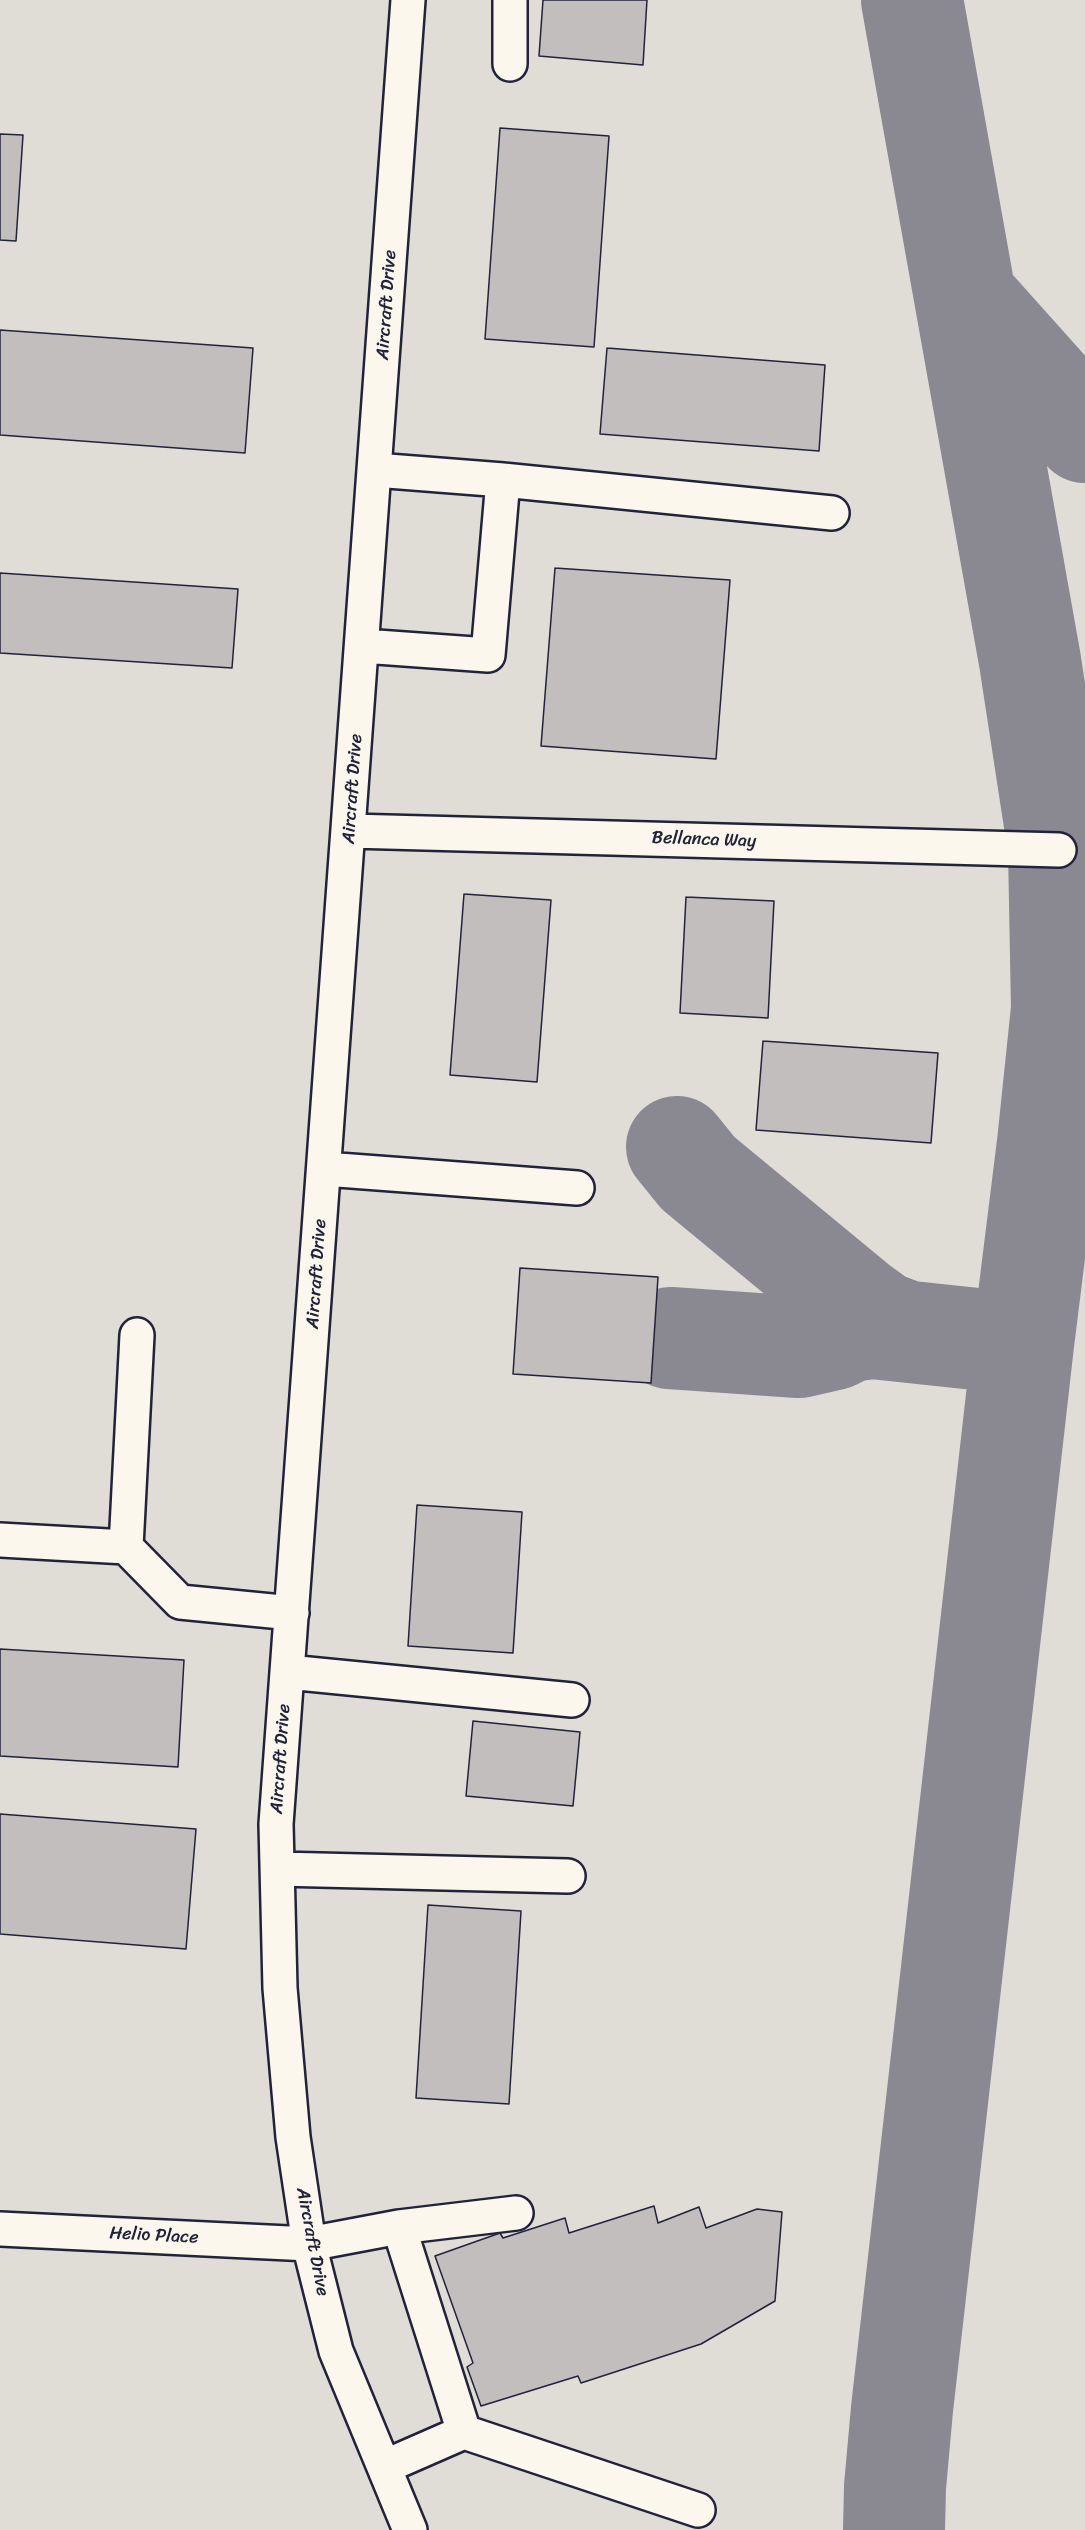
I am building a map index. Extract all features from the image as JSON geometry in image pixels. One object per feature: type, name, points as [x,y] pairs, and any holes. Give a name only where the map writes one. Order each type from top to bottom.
[{"type":"street","name":"Aircraft Drive","points":[[408,0],[350,831],[276,1824],[280,1988],[293,2137],[309,2244],[336,2351],[410,2530]]},
{"type":"street","points":[[510,0],[510,64]]},
{"type":"street","points":[[375,470],[503,480],[832,513]]},
{"type":"street","points":[[363,646],[488,655],[503,480]]},
{"type":"street","name":"Bellanca Way","points":[[350,831],[1059,850]]},
{"type":"street","points":[[325,1169],[577,1188]]},
{"type":"street","points":[[126,1547],[137,1335]]},
{"type":"street","points":[[0,1540],[126,1547],[180,1602],[292,1613]]},
{"type":"street","points":[[288,1672],[572,1700]]},
{"type":"street","points":[[278,1869],[568,1876]]},
{"type":"street","name":"Helio Place","points":[[0,2229],[309,2244],[399,2227],[516,2213]]},
{"type":"street","points":[[399,2227],[464,2432]]},
{"type":"street","points":[[384,2467],[464,2432],[698,2510]]},
{"type":"shaded area","points":[[0,0],[1085,0],[1085,2530],[0,2530]]},
{"type":"building","points":[[543,0],[647,0],[643,65],[539,56]]},
{"type":"building","points":[[500,128],[609,136],[594,347],[485,339]]},
{"type":"building","points":[[0,134],[23,135],[16,241],[0,240]]},
{"type":"building","points":[[0,330],[253,348],[245,453],[0,435]]},
{"type":"building","points":[[607,348],[825,365],[819,451],[600,434]]},
{"type":"building","points":[[555,568],[730,580],[716,759],[541,746]]},
{"type":"building","points":[[0,573],[238,589],[232,668],[0,653]]},
{"type":"building","points":[[464,894],[551,900],[537,1082],[450,1075]]},
{"type":"building","points":[[686,897],[774,901],[768,1018],[680,1013]]},
{"type":"building","points":[[763,1041],[938,1053],[931,1143],[756,1130]]},
{"type":"building","points":[[520,1268],[658,1277],[651,1383],[513,1374]]},
{"type":"building","points":[[417,1505],[522,1512],[513,1653],[408,1646]]},
{"type":"building","points":[[0,1649],[184,1660],[178,1767],[0,1756]]},
{"type":"building","points":[[473,1721],[580,1732],[573,1806],[466,1796]]},
{"type":"building","points":[[0,1814],[196,1829],[186,1949],[0,1934]]},
{"type":"building","points":[[428,1905],[521,1911],[509,2104],[416,2098]]},
{"type":"building","points":[[654,2206],[658,2223],[699,2207],[706,2228],[757,2209],[782,2212],[775,2301],[701,2344],[581,2383],[578,2376],[481,2406],[467,2367],[473,2363],[435,2256],[500,2233],[503,2238],[565,2218],[569,2233]]},
{"type":"taxiway","points":[[894,2530],[895,2487],[902,2409],[1062,1009],[1059,850],[1030,661],[912,0]]},
{"type":"taxiway","points":[[966,299],[1085,432]]},
{"type":"taxiway","points":[[677,1147],[698,1173],[859,1306],[881,1322],[902,1330]]},
{"type":"taxiway","points":[[670,1338],[799,1347],[834,1339],[850,1331],[873,1328],[1023,1344]]}]
